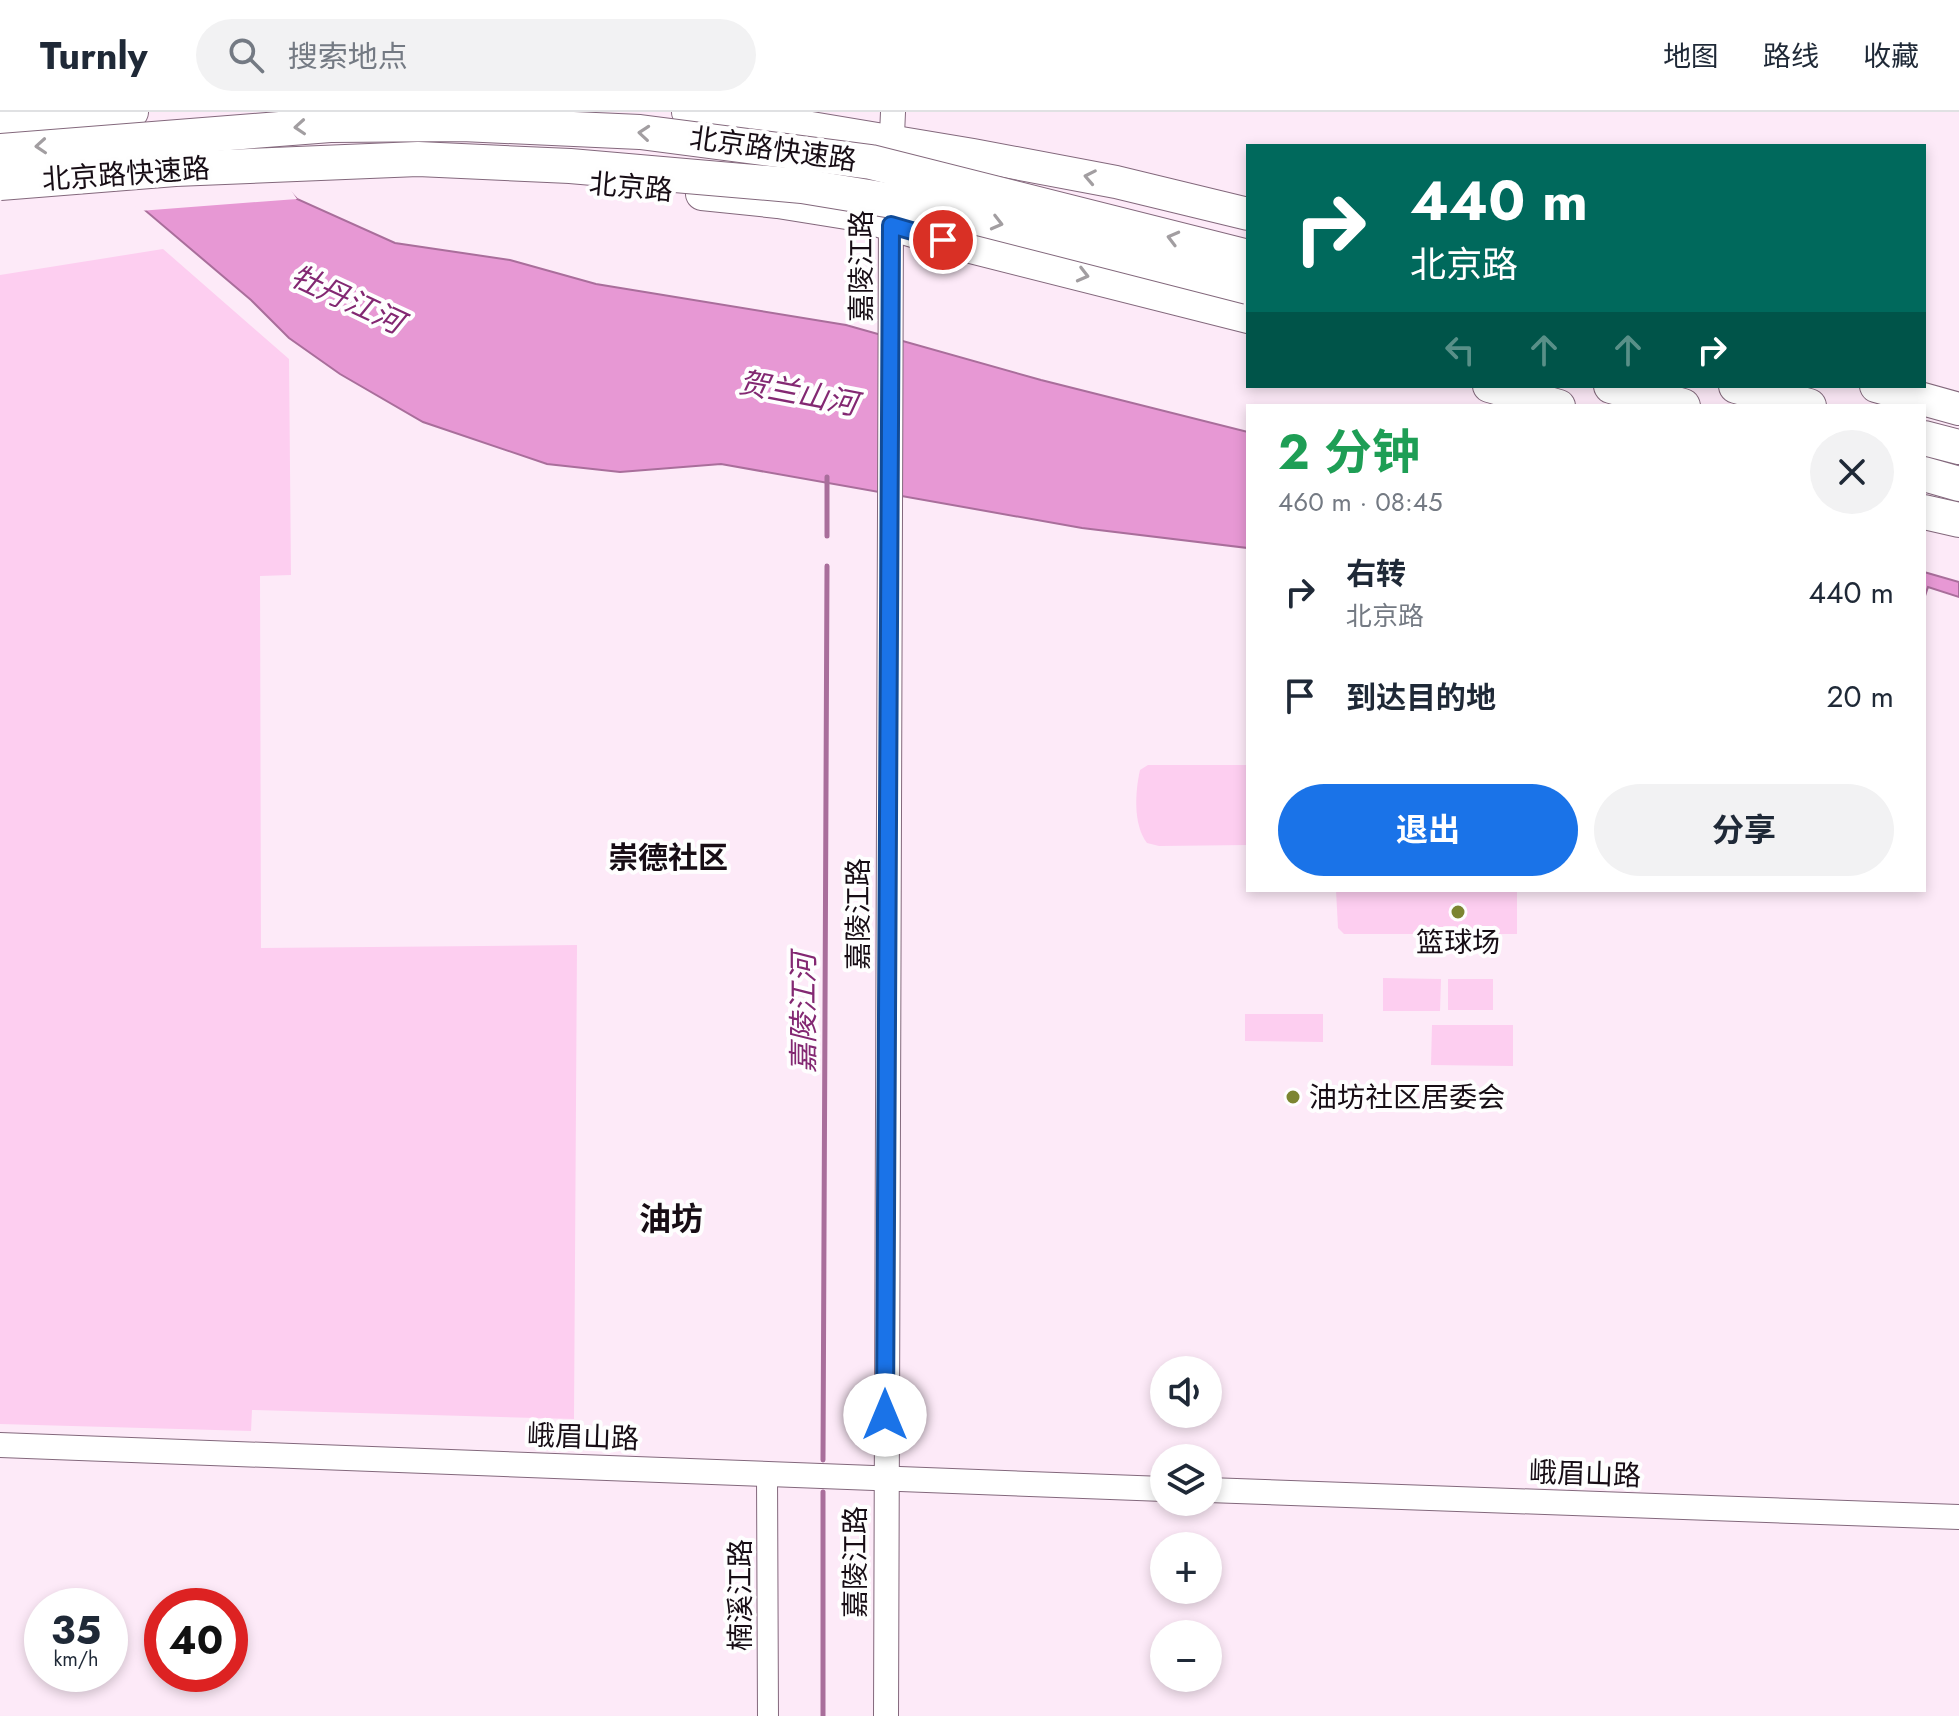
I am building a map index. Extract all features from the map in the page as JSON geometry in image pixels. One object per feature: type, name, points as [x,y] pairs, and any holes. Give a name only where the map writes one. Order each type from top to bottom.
[{"type":"highway","name":"北京路快速路","points":[[0,151],[330,125],[462,124],[640,132],[871,162],[1246,256]]},
{"type":"highway","name":"北京路快速路","points":[[0,183],[175,169],[418,159],[586,167],[802,186],[947,210],[1246,286]]},
{"type":"highway","points":[[1620,388],[1676,404]]},
{"type":"highway","points":[[1743,388],[1802,404]]},
{"type":"highway","points":[[1926,439],[1959,447]]},
{"type":"highway","points":[[1926,475],[1959,484]]},
{"type":"highway","points":[[1926,512],[1959,520]]},
{"type":"main road","points":[[0,126],[132,112]]},
{"type":"main road","points":[[688,112],[781,123],[891,144],[973,155],[1116,182],[1246,214]]},
{"type":"main road","name":"北京路","points":[[0,193],[288,171],[417,171],[540,178],[778,202],[859,215],[943,240],[1246,316]]},
{"type":"main road","points":[[1496,388],[1552,404]]},
{"type":"main road","points":[[1883,388],[1959,409]]},
{"type":"main road","points":[[1926,520],[1959,530]]},
{"type":"street","name":"嘉陵江路","points":[[886,1716],[893,112]]},
{"type":"street","name":"峨眉山路","points":[[0,1445],[1150,1488]]},
{"type":"street","name":"楠溪江路","points":[[767,1474],[768,1716]]},
{"type":"street","name":"峨眉山路","points":[[1222,1491],[1959,1517]]},
{"type":"shaded area","points":[[163,249],[289,359],[291,575],[260,576],[261,948],[577,945],[574,1419],[252,1410],[251,1431],[0,1424],[0,275]]},
{"type":"shaded area","points":[[1148,765],[1246,765],[1246,845],[1159,846],[1147,843],[1137,818],[1140,770]]},
{"type":"shaded area","points":[[1336,892],[1517,892],[1517,934],[1344,934],[1338,928]]},
{"type":"shaded area","points":[[1383,978],[1441,979],[1440,1011],[1383,1011]]},
{"type":"shaded area","points":[[1448,979],[1493,979],[1493,1010],[1448,1010]]},
{"type":"shaded area","points":[[1245,1014],[1323,1014],[1323,1042],[1245,1041]]},
{"type":"shaded area","points":[[1432,1025],[1513,1025],[1513,1066],[1431,1065]]},
{"type":"water","points":[[245,144],[297,199],[395,243],[510,260],[596,284],[846,325],[1041,380],[1246,431],[1246,548],[1082,528],[721,464],[620,472],[547,464],[423,422],[340,374],[289,338],[251,300],[140,206]]},
{"type":"water","points":[[1926,573],[1959,582],[1959,597],[1928,587],[1926,593]]},
{"type":"pier","points":[[61,112],[229,112],[248,142],[284,180],[297,199],[139,211]]},
{"type":"waterway","name":"嘉陵江河","points":[[827,477],[827,536]]},
{"type":"waterway","name":"嘉陵江河","points":[[823,1460],[827,566]]},
{"type":"waterway","name":"嘉陵江河","points":[[823,1492],[823,1716]]},
{"type":"place","name":"篮球场","points":[[1458,912]]},
{"type":"place","name":"油坊社区居委会","points":[[1293,1097]]},
{"type":"district","name":"崇德社区","points":[[668,857]]},
{"type":"district","name":"油坊","points":[[671,1219]]},
{"type":"route","points":[[885,1415],[891,225],[943,240]]},
{"type":"water label","name":"牡丹江河","points":[[347,299]]},
{"type":"water label","name":"贺兰山河","points":[[798,393]]}]
